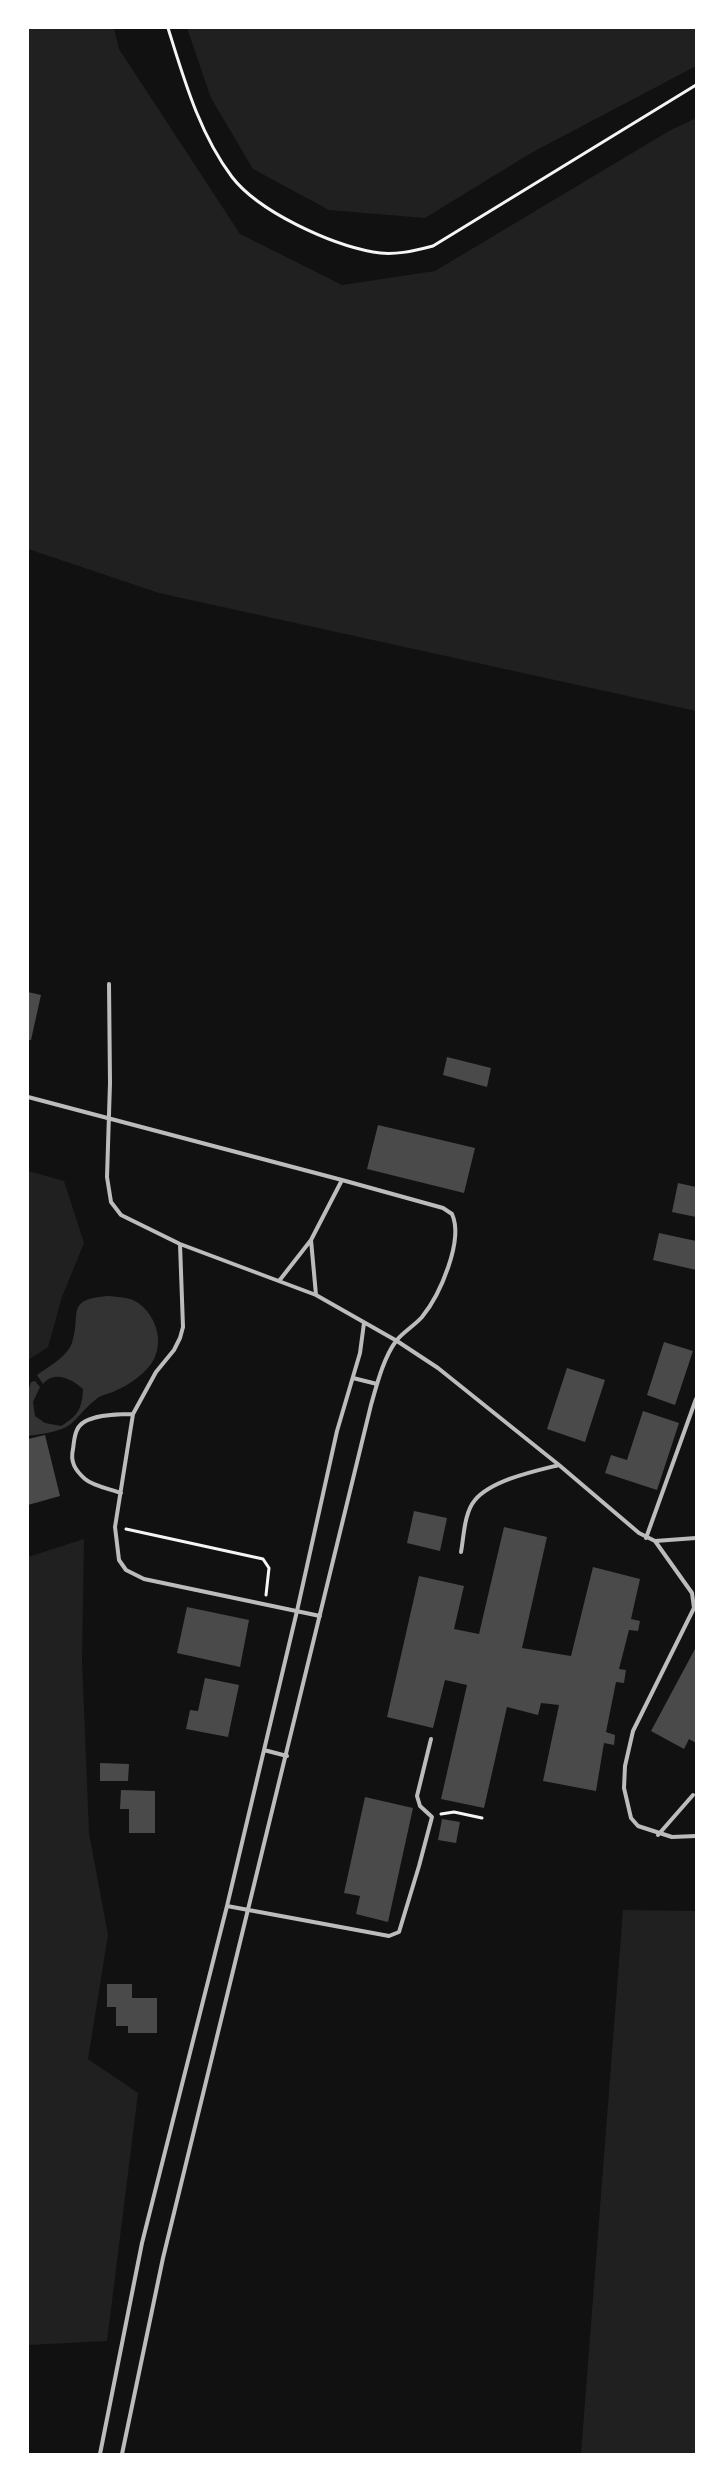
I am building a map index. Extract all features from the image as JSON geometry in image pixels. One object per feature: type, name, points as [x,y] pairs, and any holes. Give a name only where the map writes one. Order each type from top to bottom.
[{"type":"lane","points":[[109,984],[110,1083],[107,1177],[111,1202],[121,1215],[180,1244],[316,1295],[397,1340],[438,1368],[646,1538],[655,1541],[696,1538]]},
{"type":"lane","points":[[28,1097],[443,1208],[452,1214],[457,1227],[447,1273],[434,1300],[422,1317],[397,1340],[377,1384],[164,2258],[122,2454]]},
{"type":"lane","points":[[279,1280],[311,1240],[342,1180]]},
{"type":"lane","points":[[311,1240],[316,1295]]},
{"type":"lane","points":[[180,1244],[182,1322],[180,1338],[174,1350],[156,1372],[134,1414],[115,1527],[119,1560],[133,1576],[320,1616]]},
{"type":"lane","points":[[100,2454],[142,2243],[227,1906],[297,1611],[337,1431],[363,1339],[364,1323]]},
{"type":"lane","points":[[353,1378],[377,1384]]},
{"type":"lane","points":[[646,1538],[696,1399]]},
{"type":"lane","points":[[120,1493],[86,1480],[75,1468],[71,1458],[80,1424],[112,1414],[134,1414]]},
{"type":"lane","points":[[461,1552],[467,1516],[474,1501],[486,1491],[516,1477],[559,1465]]},
{"type":"lane","points":[[655,1541],[692,1593],[694,1608],[633,1731],[625,1766],[624,1788],[630,1818],[638,1826],[672,1837],[696,1836]]},
{"type":"lane","points":[[227,1906],[389,1936],[395,1935],[398,1932],[414,1885],[432,1817],[420,1806],[416,1796],[431,1739]]},
{"type":"lane","points":[[264,1750],[287,1756]]},
{"type":"lane","points":[[658,1834],[693,1795]]},
{"type":"path","points":[[168,28],[191,101],[211,142],[232,178],[260,202],[292,223],[332,241],[375,252],[406,252],[433,246],[696,84]]},
{"type":"path","points":[[115,1527],[263,1559],[269,1568],[265,1605]]},
{"type":"path","points":[[432,1817],[454,1812],[482,1818]]},
{"type":"shaded area","points":[[28,28],[114,28],[119,49],[240,234],[342,285],[435,271],[669,131],[696,118],[696,711],[159,593],[28,549]]},
{"type":"shaded area","points":[[187,28],[696,28],[696,66],[531,153],[425,218],[329,210],[253,169],[211,98]]},
{"type":"shaded area","points":[[28,1171],[64,1181],[84,1243],[62,1297],[48,1347],[28,1360]]},
{"type":"shaded area","points":[[109,1296],[135,1301],[150,1315],[155,1324],[158,1343],[157,1353],[153,1362],[136,1379],[95,1400],[65,1428],[28,1436],[28,1391],[31,1382],[35,1381],[40,1387],[33,1402],[35,1416],[45,1423],[61,1426],[78,1411],[82,1402],[83,1389],[68,1379],[58,1377],[52,1377],[43,1384],[37,1375],[57,1361],[70,1348],[75,1332],[77,1309],[80,1304],[86,1300]]},
{"type":"shaded area","points":[[84,1539],[82,1660],[89,1833],[108,1935],[88,2059],[138,2093],[107,2341],[28,2345],[28,1557]]},
{"type":"shaded area","points":[[623,1910],[696,1911],[696,2454],[581,2454]]},
{"type":"building","points":[[28,992],[41,995],[31,1040],[28,1040]]},
{"type":"building","points":[[447,1057],[491,1068],[487,1087],[443,1075]]},
{"type":"building","points":[[378,1125],[475,1148],[464,1193],[367,1169]]},
{"type":"building","points":[[678,1183],[696,1187],[696,1217],[672,1212]]},
{"type":"building","points":[[659,1233],[696,1241],[696,1270],[653,1260]]},
{"type":"building","points":[[664,1342],[693,1351],[675,1405],[647,1395]]},
{"type":"building","points":[[567,1368],[605,1380],[585,1442],[547,1429]]},
{"type":"building","points":[[643,1411],[679,1423],[657,1490],[605,1473],[611,1455],[627,1460]]},
{"type":"building","points":[[45,1435],[60,1496],[28,1505],[28,1439]]},
{"type":"building","points":[[414,1511],[447,1518],[440,1551],[407,1543]]},
{"type":"building","points":[[504,1527],[547,1537],[522,1648],[571,1656],[593,1567],[640,1579],[631,1619],[640,1621],[638,1631],[629,1630],[619,1669],[626,1670],[624,1683],[616,1682],[606,1732],[615,1735],[614,1745],[604,1743],[596,1791],[543,1781],[559,1705],[541,1703],[538,1715],[507,1707],[484,1808],[441,1799],[467,1685],[445,1680],[433,1728],[387,1717],[419,1576],[464,1586],[454,1629],[479,1634]]},
{"type":"building","points":[[187,1607],[249,1620],[240,1667],[177,1653]]},
{"type":"building","points":[[696,1647],[696,1743],[689,1739],[684,1749],[651,1731]]},
{"type":"building","points":[[205,1678],[239,1685],[228,1737],[186,1729],[190,1710],[198,1711]]},
{"type":"building","points":[[100,1763],[129,1764],[128,1781],[100,1781]]},
{"type":"building","points":[[121,1790],[155,1791],[155,1833],[129,1833],[129,1809],[120,1809]]},
{"type":"building","points":[[365,1797],[413,1808],[388,1922],[356,1914],[360,1896],[344,1893]]},
{"type":"building","points":[[442,1819],[460,1822],[456,1843],[438,1840]]},
{"type":"building","points":[[107,1984],[132,1984],[132,1998],[157,1998],[157,2033],[128,2033],[128,2026],[116,2026],[116,2007],[107,2007]]}]
